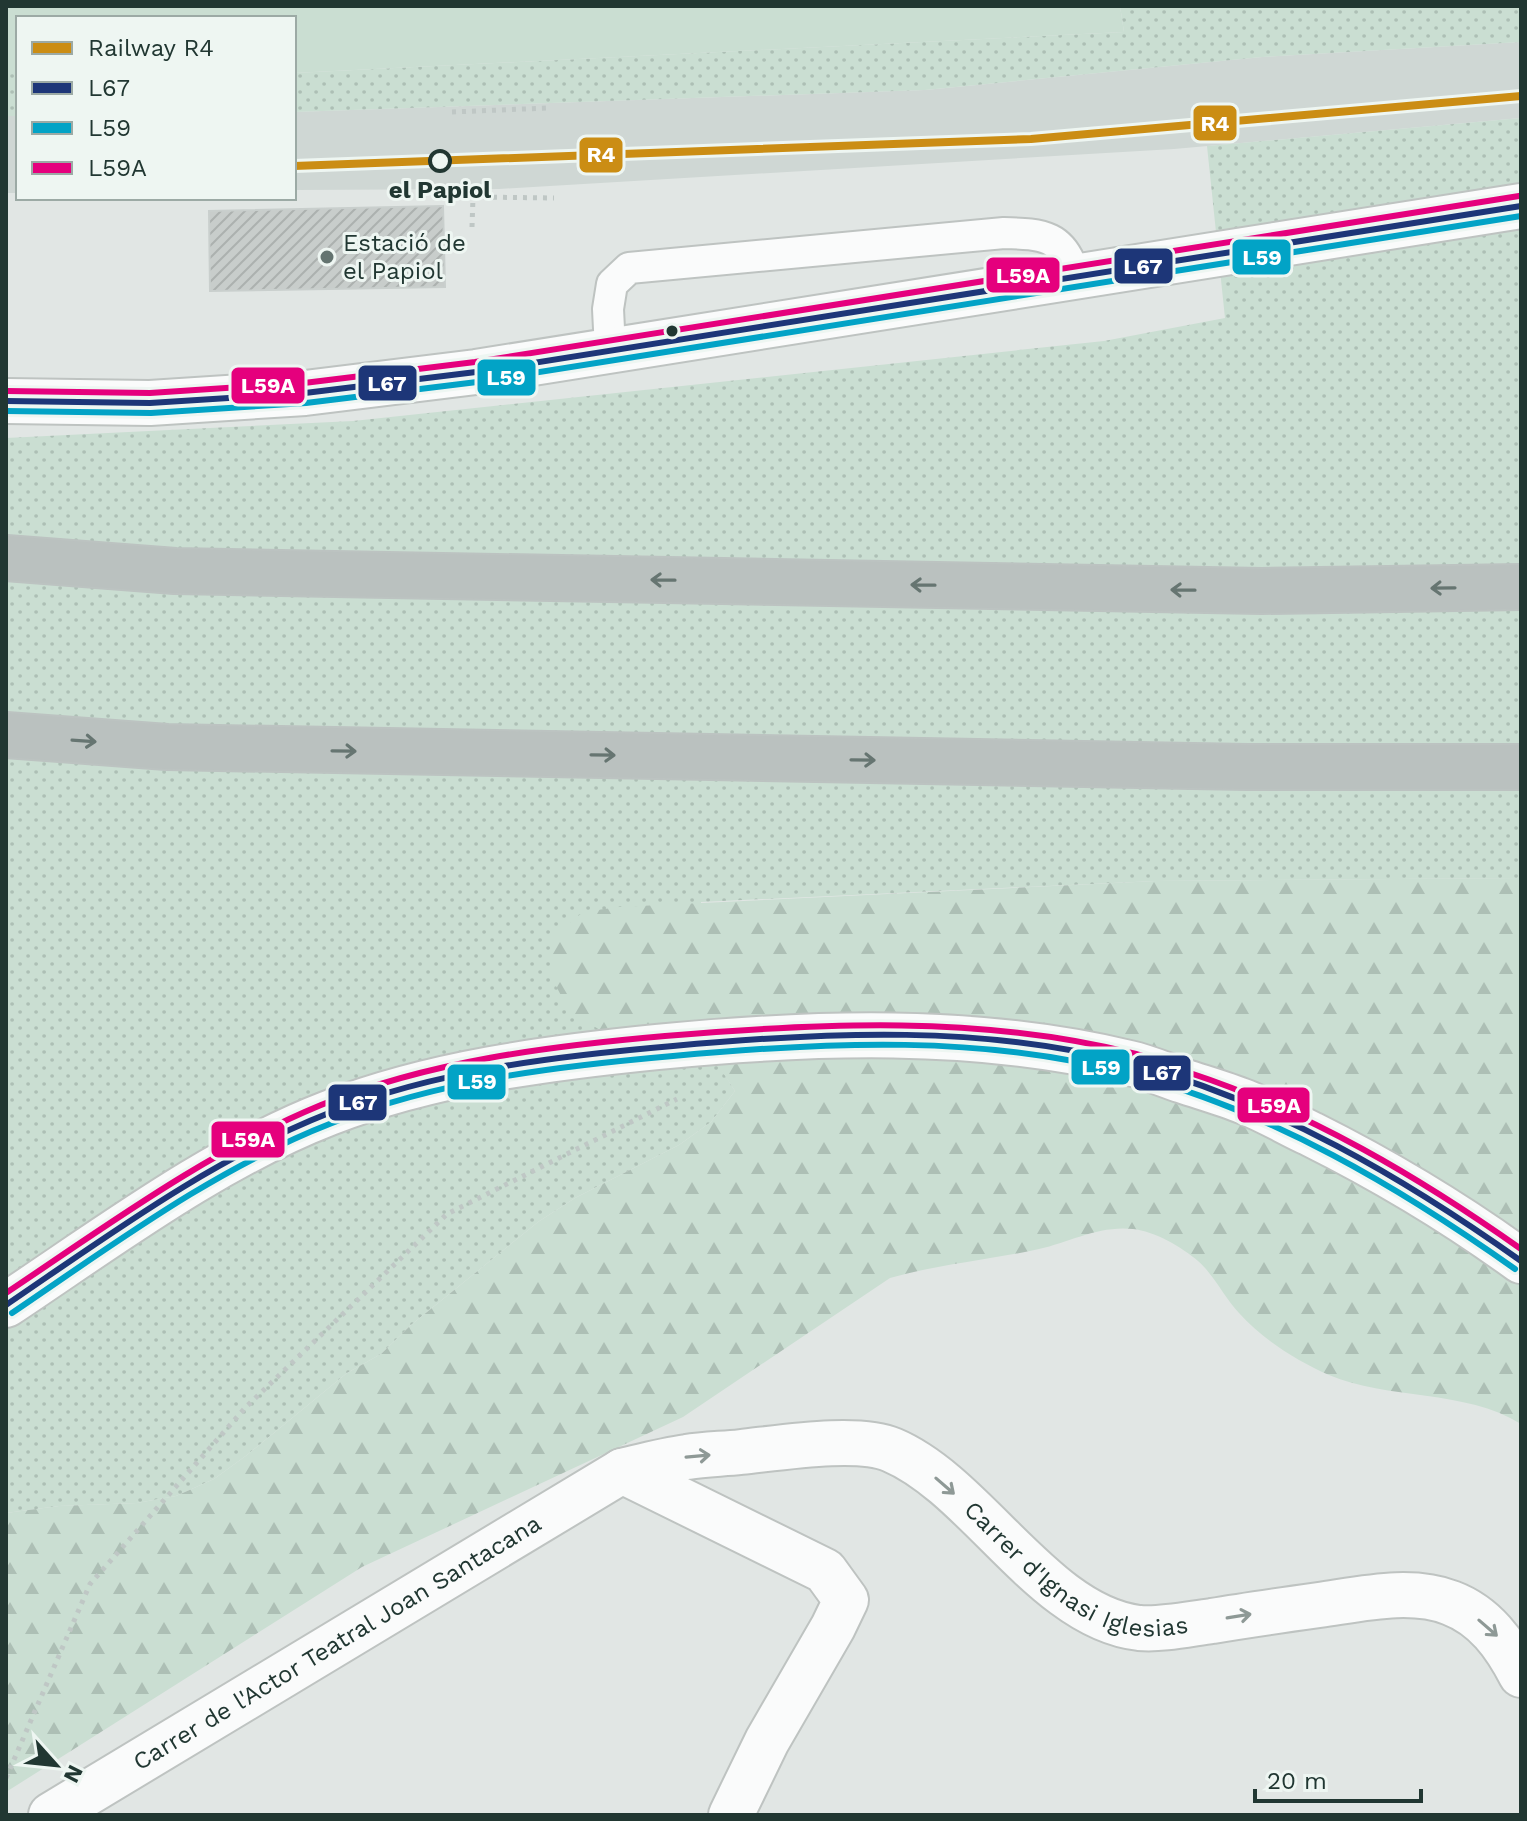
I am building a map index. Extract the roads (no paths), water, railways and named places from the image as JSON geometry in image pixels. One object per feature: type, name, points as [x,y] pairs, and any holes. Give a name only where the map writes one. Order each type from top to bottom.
[{"type":"highway","points":[[6,558],[175,571],[1262,591],[1521,587]]},
{"type":"highway","points":[[6,735],[183,748],[1247,767],[1521,767]]},
{"type":"street","points":[[6,401],[150,403],[305,393],[476,372],[1521,206]]},
{"type":"street","points":[[6,1305],[140,1216],[249,1150],[328,1113],[408,1087],[509,1067],[610,1052],[736,1040],[873,1035],[1005,1041],[1130,1063],[1248,1103],[1356,1157],[1468,1223],[1521,1261]]},
{"type":"street","name":"Carrer d'Ignasi Iglesias","points":[[622,1471],[687,1457],[803,1446],[859,1444],[890,1449],[929,1472],[1017,1555],[1067,1595],[1106,1620],[1140,1628],[1182,1625],[1369,1598],[1420,1595],[1453,1603],[1490,1628],[1507,1649],[1521,1675]]},
{"type":"street","points":[[622,1471],[825,1571],[846,1600],[767,1741],[731,1815]]},
{"type":"street","name":"Carrer de l'Actor Teatral Joan Santacana","points":[[51,1815],[622,1471]]},
{"type":"lane","points":[[610,349],[608,309],[612,284],[629,268],[1004,233],[1031,234],[1053,241],[1069,254],[1075,277]]},
{"type":"rail line","name":"R4","points":[[296,166],[1031,139],[1521,96]]},
{"type":"place","name":"el Papiol","points":[[440,161]]},
{"type":"place","name":"Estació de el Papiol","points":[[327,257]]}]
